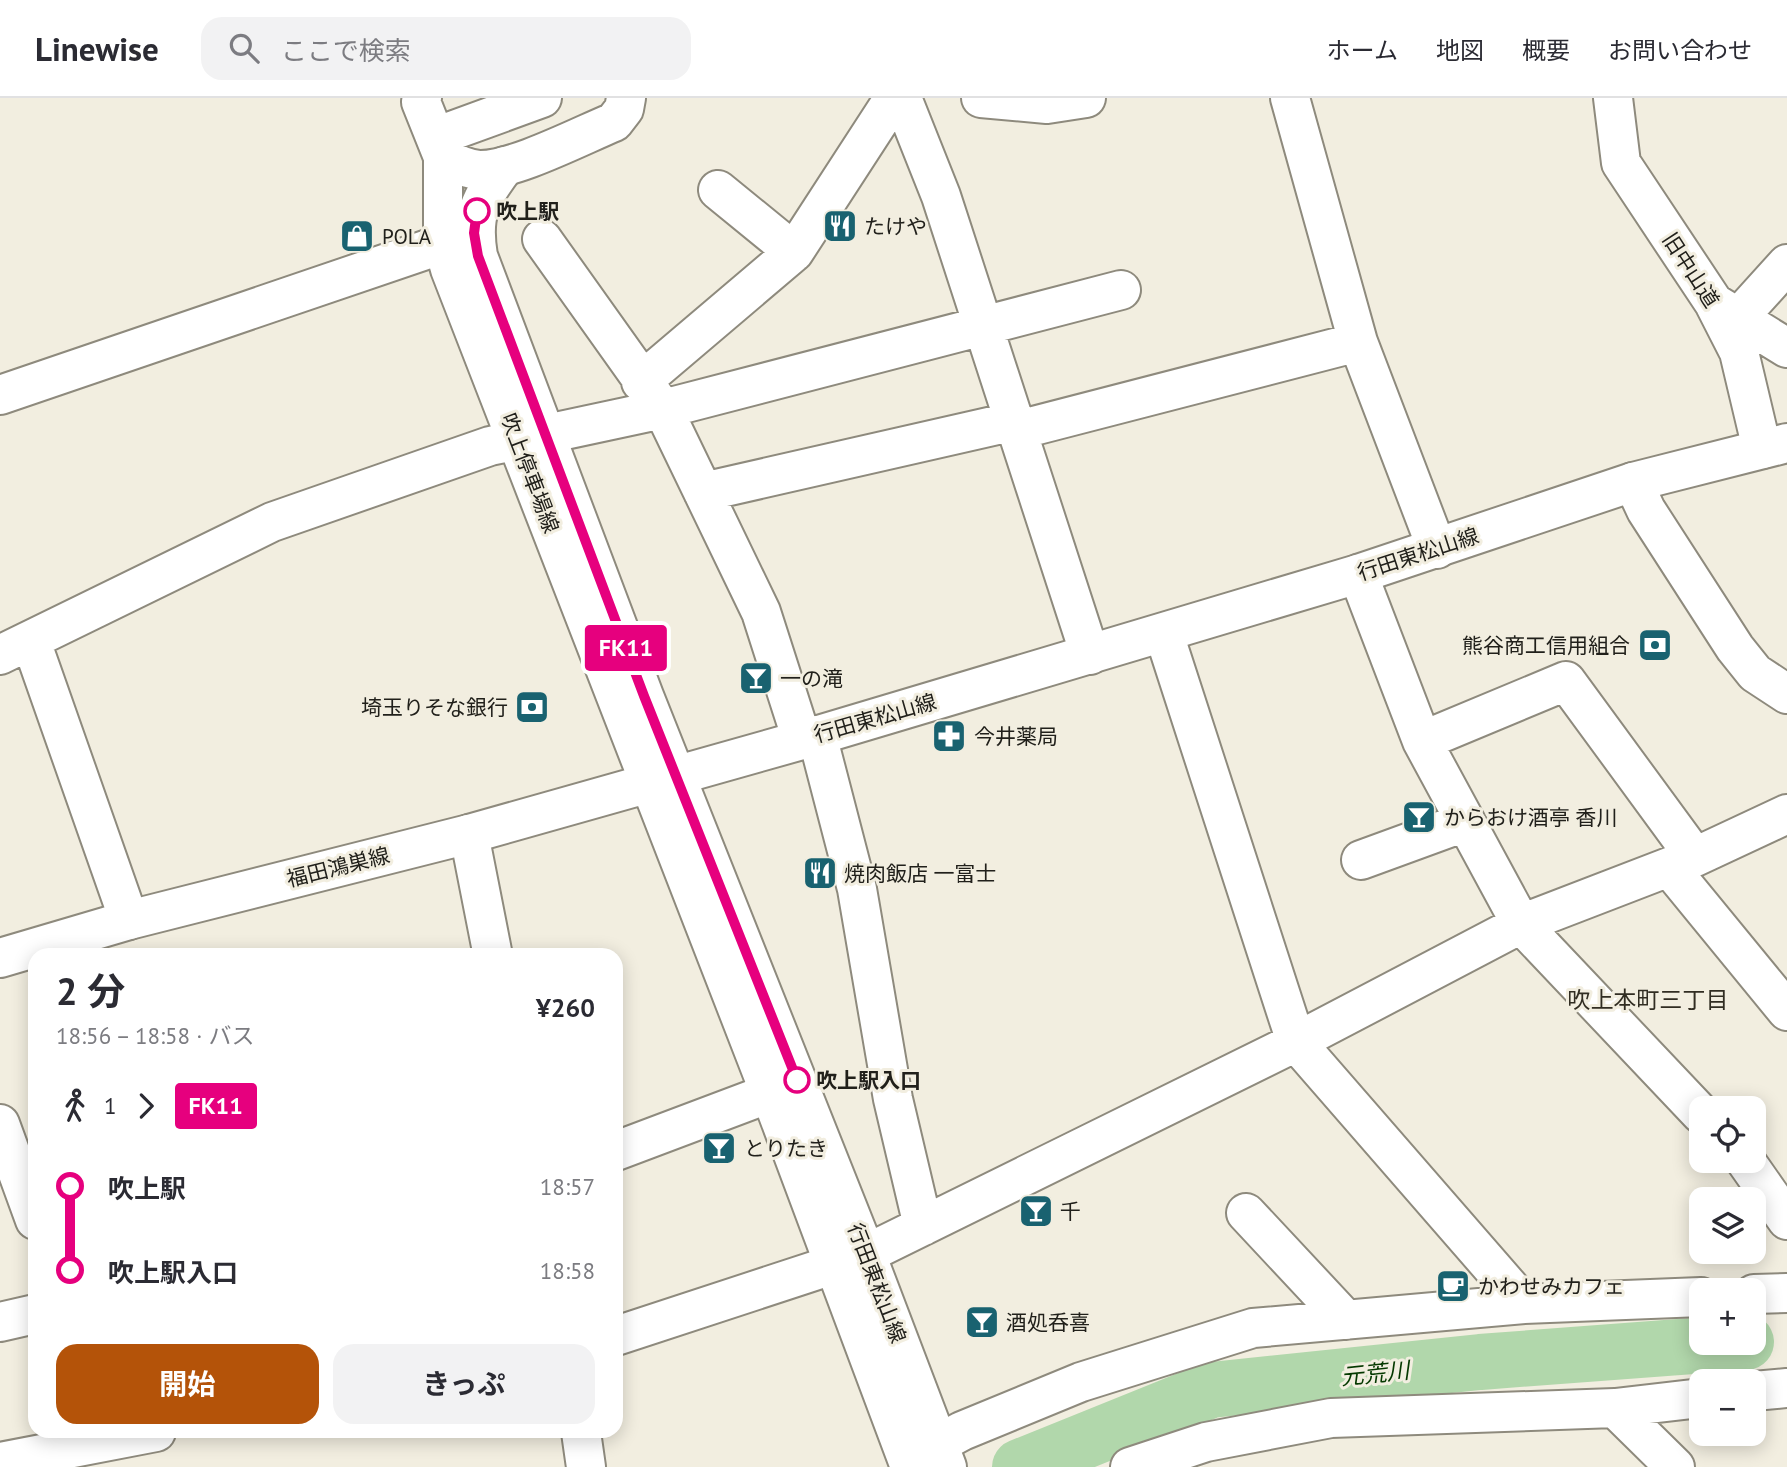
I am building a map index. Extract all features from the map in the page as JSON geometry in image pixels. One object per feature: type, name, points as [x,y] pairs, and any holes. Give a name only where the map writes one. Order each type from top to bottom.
[{"type":"street","points":[[422,98],[421,103],[439,147],[462,167],[480,170],[505,166],[614,122],[624,109],[626,98]]},
{"type":"street","points":[[439,147],[542,98]]},
{"type":"street","points":[[652,395],[794,252],[894,98]]},
{"type":"street","points":[[902,98],[941,196],[1090,655]]},
{"type":"street","points":[[981,98],[1047,104],[1086,98]]},
{"type":"street","points":[[1290,98],[1358,342],[1437,550]]},
{"type":"street","name":"旧中山道","points":[[1607,100],[1620,163],[1726,310],[1774,446]]},
{"type":"street","name":"吹上停車場線","points":[[439,147],[443,244],[531,435],[662,778]]},
{"type":"street","name":"吹上停車場線","points":[[505,166],[477,211],[474,233],[478,256],[531,435]]},
{"type":"street","points":[[718,190],[794,252]]},
{"type":"street","points":[[542,239],[652,395],[761,612],[809,738],[857,889],[893,1098],[923,1226]]},
{"type":"street","points":[[0,395],[443,244]]},
{"type":"street","points":[[1787,264],[1726,310],[1787,348]]},
{"type":"street","points":[[129,920],[15,648],[272,522],[652,395],[984,327],[1121,290]]},
{"type":"street","points":[[703,492],[1016,425],[1358,342]]},
{"type":"street","name":"行田東松山線","points":[[662,778],[1164,634],[1437,550],[1633,482],[1774,446]]},
{"type":"street","points":[[1633,482],[1646,510],[1735,648],[1755,673],[1787,694]]},
{"type":"street","points":[[1358,574],[1422,741],[1521,925],[1689,1101]]},
{"type":"street","points":[[1164,634],[1296,1042],[1524,1304]]},
{"type":"street","points":[[1422,741],[1566,681],[1682,862],[1787,1011]]},
{"type":"street","name":"行田東松山線","points":[[662,778],[770,1093],[850,1259]]},
{"type":"street","name":"行田東松山線","points":[[662,778],[850,1259],[924,1460]]},
{"type":"street","name":"福田鴻巣線","points":[[34,948],[129,920],[469,834],[662,778]]},
{"type":"street","points":[[623,1334],[850,1259],[923,1226],[1296,1042],[1521,925],[1682,862],[1787,814]]},
{"type":"street","points":[[1361,860],[1465,822]]},
{"type":"street","points":[[469,834],[491,948]]},
{"type":"street","name":"福田鴻巣線","points":[[0,958],[28,950]]},
{"type":"street","points":[[623,1148],[770,1093]]},
{"type":"street","points":[[0,1124],[28,1201]]},
{"type":"street","points":[[1754,1173],[1787,1220]]},
{"type":"street","points":[[1246,1213],[1346,1320]]},
{"type":"street","points":[[1766,1294],[1787,1293]]},
{"type":"street","points":[[924,1460],[1081,1382],[1253,1328],[1524,1304],[1689,1297]]},
{"type":"street","points":[[0,1322],[28,1316]]},
{"type":"street","points":[[1766,1390],[1787,1388]]},
{"type":"street","points":[[1130,1467],[1206,1442],[1331,1418],[1615,1408],[1689,1399]]},
{"type":"street","points":[[1615,1408],[1664,1463]]},
{"type":"street","points":[[582,1438],[586,1467]]},
{"type":"street","points":[[0,1462],[131,1442]]},
{"type":"waterway","name":"元荒川","points":[[1020,1467],[1211,1390],[1480,1362],[1689,1346]]},
{"type":"bus line","name":"FK11","points":[[477,211],[474,233],[478,256],[644,696],[797,1080]]},
{"type":"place","name":"吹上駅","points":[[477,211]]},
{"type":"place","name":"たけや","points":[[840,226]]},
{"type":"place","name":"POLA","points":[[357,236]]},
{"type":"place","name":"熊谷商工信用組合","points":[[1655,645]]},
{"type":"place","name":"一の滝","points":[[756,678]]},
{"type":"place","name":"埼玉りそな銀行","points":[[532,707]]},
{"type":"place","name":"今井薬局","points":[[949,736]]},
{"type":"place","name":"からおけ酒亭 香川","points":[[1419,817]]},
{"type":"place","name":"焼肉飯店 一富士","points":[[820,873]]},
{"type":"place","name":"吹上駅入口","points":[[797,1080]]},
{"type":"place","name":"とりたき","points":[[719,1148]]},
{"type":"place","name":"千","points":[[1036,1211]]},
{"type":"place","name":"かわせみカフェ","points":[[1453,1286]]},
{"type":"place","name":"酒処呑喜","points":[[982,1322]]},
{"type":"district","name":"吹上本町三丁目","points":[[1648,999]]}]
